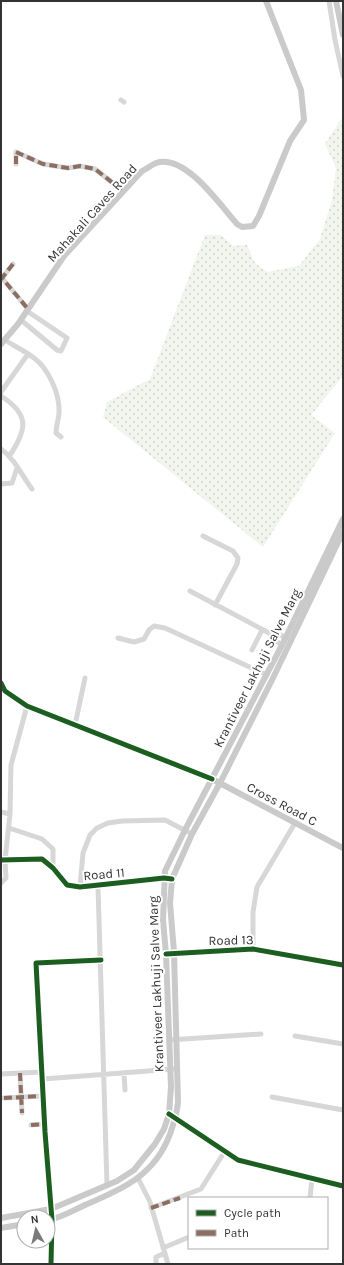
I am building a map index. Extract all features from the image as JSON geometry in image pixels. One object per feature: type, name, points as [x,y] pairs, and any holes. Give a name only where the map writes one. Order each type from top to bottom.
[{"type":"main road","name":"Mahakali Caves Road","points":[[3,342],[21,320],[64,256],[142,171],[157,163],[176,164],[194,174],[236,224],[242,227],[253,226],[259,216],[290,140],[304,120],[301,90],[266,1]]},
{"type":"main road","points":[[336,1],[343,35]]},
{"type":"main road","name":"Krantiveer Lakhuji Salve Marg","points":[[51,1209],[107,1185],[134,1170],[156,1144],[169,1114],[171,1087],[166,954],[163,920],[165,871],[184,830],[286,638],[343,519]]},
{"type":"main road","name":"Krantiveer Lakhuji Salve Marg","points":[[56,1217],[120,1190],[138,1178],[152,1164],[165,1146],[177,1118],[174,952],[170,903],[172,879],[192,834],[220,783],[273,678],[343,532]]},
{"type":"main road","name":"Cross Road C","points":[[212,779],[343,848]]},
{"type":"main road","name":"Krantiveer Lakhuji Salve Marg","points":[[1,1218],[16,1215]]},
{"type":"main road","points":[[1,1228],[16,1225]]},
{"type":"street","points":[[329,1],[335,40],[343,76]]},
{"type":"street","points":[[16,164],[16,152],[43,164],[68,168],[80,166],[96,169],[123,191]]},
{"type":"street","points":[[12,264],[2,278],[28,310],[68,338],[61,351],[57,350],[21,320]]},
{"type":"street","points":[[3,342],[35,358],[54,384],[58,400],[59,413],[56,423],[56,433],[61,437]]},
{"type":"street","points":[[1,392],[28,354]]},
{"type":"street","points":[[1,396],[18,408],[23,416],[24,425],[10,455]]},
{"type":"street","points":[[1,449],[10,455],[32,489]]},
{"type":"street","points":[[1,484],[12,483],[17,468]]},
{"type":"street","points":[[203,536],[233,551],[238,558],[237,564],[216,605]]},
{"type":"street","points":[[190,591],[262,630],[271,634],[277,633],[286,638]]},
{"type":"street","points":[[118,638],[134,642],[144,639],[148,630],[154,626],[165,628],[267,675]]},
{"type":"street","points":[[252,650],[262,630]]},
{"type":"street","points":[[271,634],[273,639],[282,645]]},
{"type":"street","points":[[75,725],[85,678]]},
{"type":"street","points":[[1,682],[5,691],[27,706],[212,779]]},
{"type":"street","points":[[1,883],[6,879],[3,862],[9,828],[11,765],[27,706]]},
{"type":"street","points":[[1,812],[10,814]]},
{"type":"street","points":[[80,888],[83,853],[90,835],[97,828],[108,823],[122,821],[165,820],[192,834]]},
{"type":"street","points":[[253,949],[253,912],[257,887],[295,823]]},
{"type":"street","points":[[9,828],[42,840],[53,849],[53,868]]},
{"type":"street","name":"Road 11","points":[[3,862],[42,859],[53,868],[67,885],[80,888],[164,878],[172,879]]},
{"type":"street","points":[[98,887],[105,1074],[107,1185]]},
{"type":"street","name":"Road 13","points":[[166,954],[174,952],[253,949],[343,965]]},
{"type":"street","points":[[51,1209],[44,1124],[43,1079],[36,964],[100,960]]},
{"type":"street","points":[[169,1040],[261,1034]]},
{"type":"street","points":[[295,1036],[343,1044]]},
{"type":"street","points":[[43,1079],[177,1069]]},
{"type":"street","points":[[1,1074],[42,1072]]},
{"type":"street","points":[[20,1073],[22,1113]]},
{"type":"street","points":[[124,1073],[124,1090]]},
{"type":"street","points":[[4,1098],[43,1096]]},
{"type":"street","points":[[272,1097],[343,1110]]},
{"type":"street","points":[[169,1114],[238,1160],[343,1186]]},
{"type":"street","points":[[31,1125],[44,1124]]},
{"type":"street","points":[[151,1208],[201,1189],[225,1151]]},
{"type":"street","points":[[138,1178],[151,1208],[168,1264]]},
{"type":"street","points":[[310,1197],[312,1179]]},
{"type":"street","points":[[156,1264],[156,1257],[188,1238]]},
{"type":"street","points":[[51,1249],[51,1264]]},
{"type":"shaded area","points":[[341,119],[343,119],[343,376],[311,415],[335,433],[263,547],[103,417],[107,402],[150,379],[205,235],[221,235],[233,246],[247,245],[255,263],[267,272],[299,266],[320,239],[332,200],[336,168],[325,144]]},
{"type":"marked path","points":[[16,164],[16,152],[43,164],[68,168],[80,166],[95,169],[123,191]]},
{"type":"marked path","points":[[13,264],[2,278],[28,309]]},
{"type":"marked path","points":[[20,1073],[22,1113]]},
{"type":"marked path","points":[[4,1098],[43,1096]]},
{"type":"marked path","points":[[31,1125],[44,1124]]},
{"type":"marked path","points":[[151,1208],[180,1198]]},
{"type":"cycle path","points":[[1,683],[5,691],[27,706],[212,779]]},
{"type":"cycle path","points":[[1,860],[42,859],[53,868],[67,885],[80,887],[164,878],[172,879]]},
{"type":"cycle path","points":[[166,954],[253,949],[343,965]]},
{"type":"cycle path","points":[[51,1264],[52,1220],[45,1132],[36,963],[101,960]]},
{"type":"cycle path","points":[[169,1114],[238,1160],[343,1186]]}]
